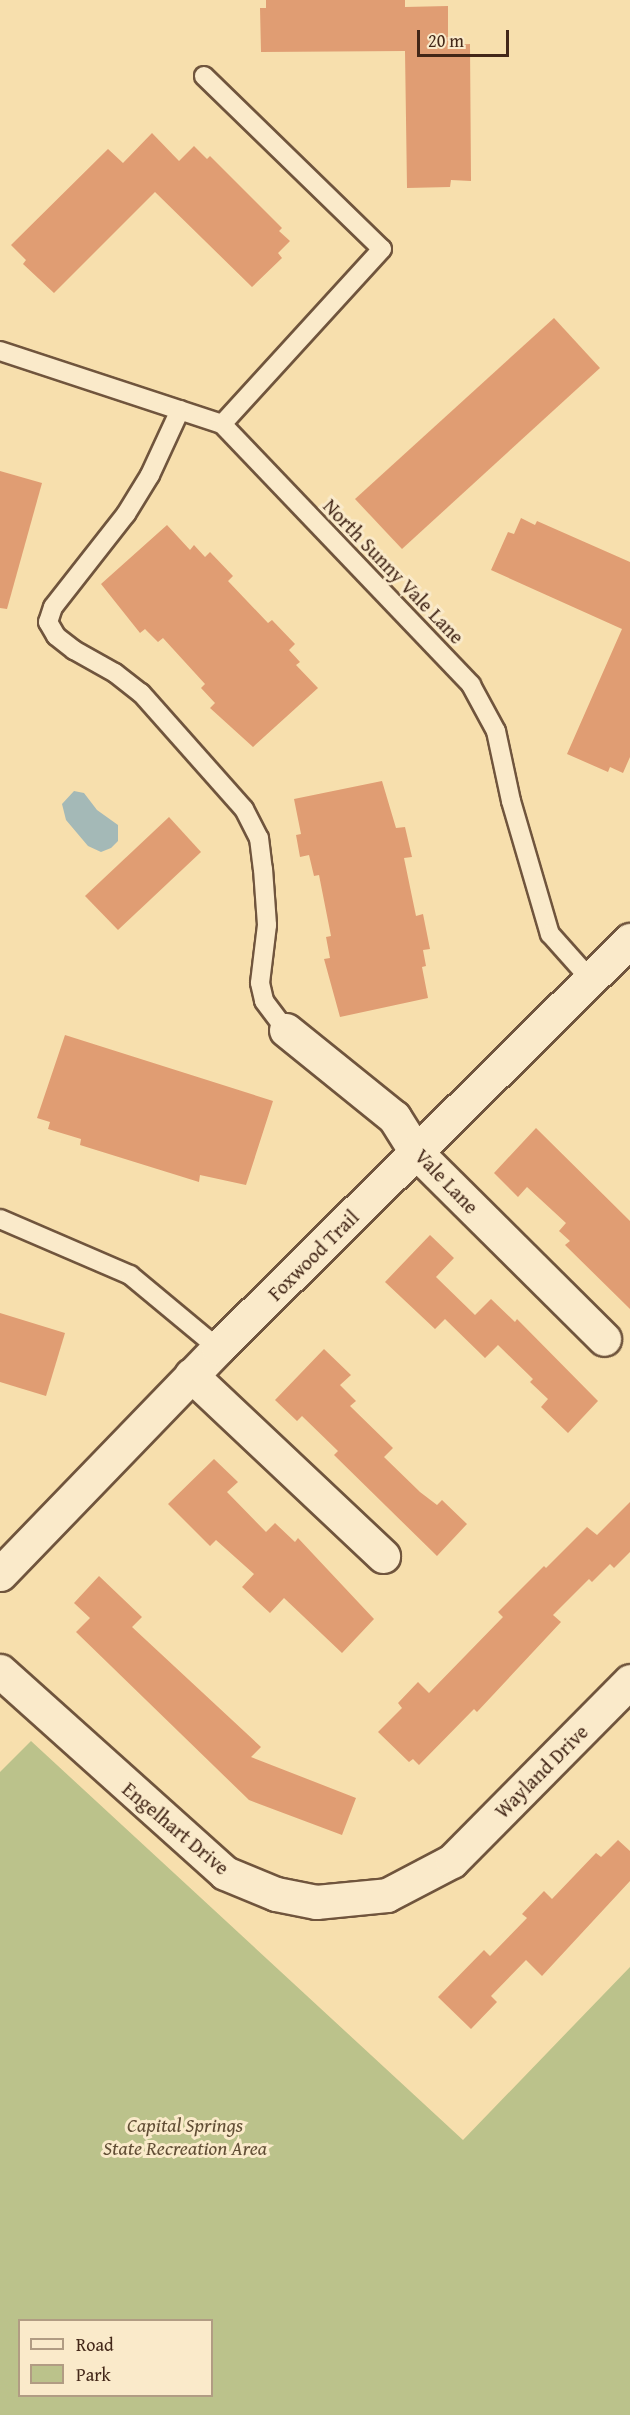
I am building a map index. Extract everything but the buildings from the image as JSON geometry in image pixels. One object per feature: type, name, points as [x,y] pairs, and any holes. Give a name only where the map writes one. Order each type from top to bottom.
[{"type":"street","name":"Foxwood Trail","points":[[0,1574],[191,1375],[630,940]]},
{"type":"street","name":"Vale Lane","points":[[285,1030],[394,1117],[416,1152],[604,1339]]},
{"type":"street","points":[[191,1375],[382,1556]]},
{"type":"street","name":"Engelhart Drive","points":[[0,1671],[173,1830],[235,1878],[276,1894],[316,1902],[387,1895],[452,1861]]},
{"type":"street","name":"Wayland Drive","points":[[452,1861],[630,1681]]},
{"type":"lane","points":[[204,76],[382,249],[222,424]]},
{"type":"lane","name":"North Sunny Vale Lane","points":[[0,351],[222,424],[471,685],[496,731],[511,801],[550,934],[591,980]]},
{"type":"lane","points":[[180,410],[150,475],[126,514],[53,607],[48,622],[56,636],[74,650],[115,673],[141,693],[244,809],[259,838],[263,869],[267,925],[260,983],[264,1001],[285,1030]]},
{"type":"lane","points":[[0,1219],[130,1275],[218,1348]]},
{"type":"green space","name":"Capital Springs State Recreation Area","points":[[31,1741],[463,2140],[630,1967],[630,2415],[0,2415],[0,1772]]},
{"type":"shaded area","points":[[74,791],[84,793],[97,810],[118,825],[118,841],[111,848],[101,852],[88,846],[66,820],[62,804]]}]
